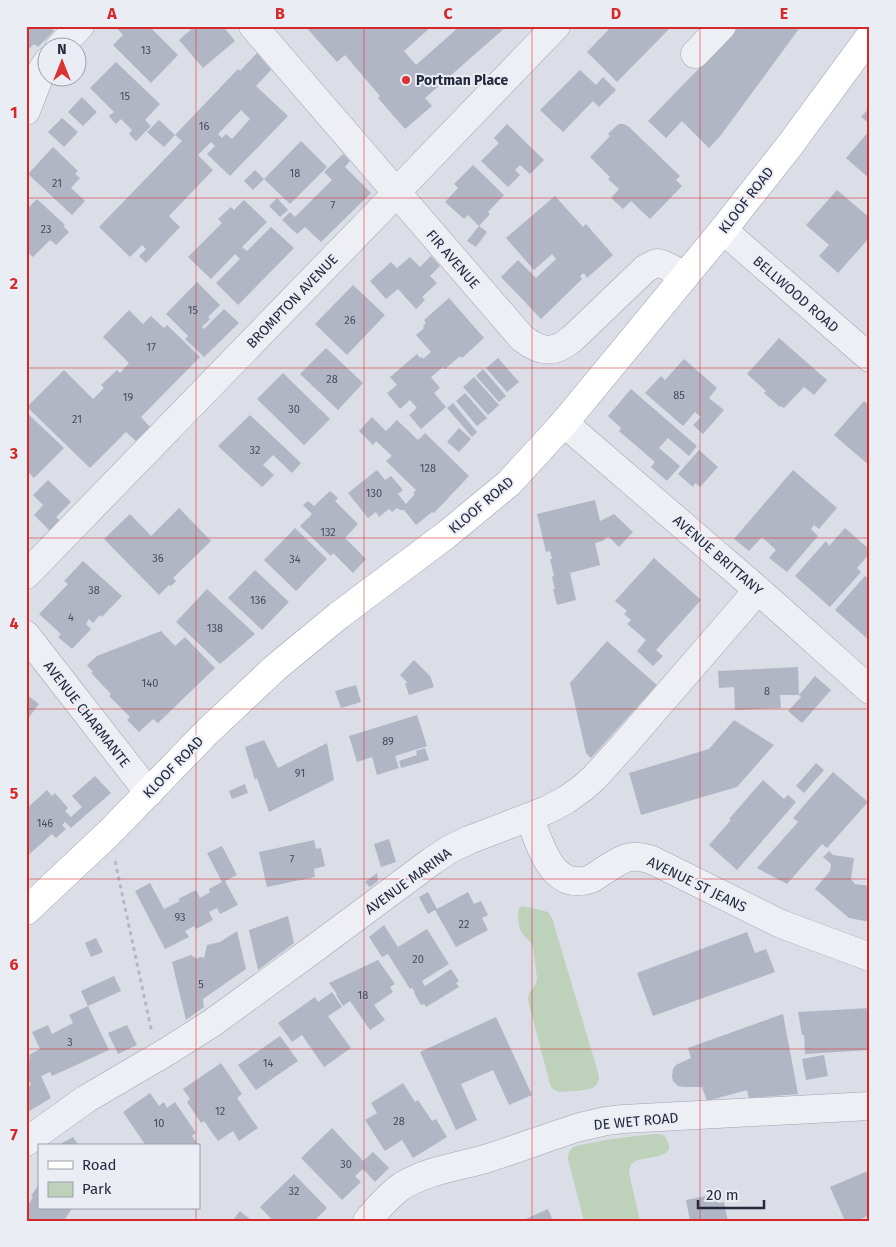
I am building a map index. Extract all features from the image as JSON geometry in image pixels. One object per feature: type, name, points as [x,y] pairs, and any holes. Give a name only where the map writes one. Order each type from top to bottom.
[{"type":"main road","name":"KLOOF ROAD","points":[[26,912],[109,833],[207,732],[275,668],[338,616],[446,535],[501,490],[525,466],[564,423],[723,230],[790,145],[870,36]]},
{"type":"street","points":[[69,38],[80,26]]},
{"type":"street","name":"FIR AVENUE","points":[[253,26],[522,338],[536,347],[549,350],[561,347],[567,343],[651,265],[662,264],[685,276]]},
{"type":"street","name":"BROMPTON AVENUE","points":[[26,575],[397,193],[556,26]]},
{"type":"street","points":[[695,54],[722,26]]},
{"type":"street","points":[[29,97],[38,78]]},
{"type":"street","name":"BELLWOOD ROAD","points":[[723,230],[870,358]]},
{"type":"street","name":"AVENUE BRITTANY","points":[[564,423],[758,590],[870,690]]},
{"type":"street","name":"AVENUE MARINA","points":[[26,1142],[86,1099],[206,1027],[450,849],[547,810],[574,794],[595,777],[624,745],[758,590]]},
{"type":"street","name":"AVENUE CHARMANTE","points":[[26,635],[149,793]]},
{"type":"street","name":"AVENUE ST JEANS","points":[[529,817],[547,860],[554,870],[563,877],[576,881],[592,879],[626,858],[634,857],[652,860],[781,924],[870,957]]},
{"type":"street","name":"DE WET ROAD","points":[[367,1221],[400,1188],[419,1177],[484,1159],[580,1126],[622,1119],[870,1106]]},
{"type":"path","points":[[109,833],[157,1058]]},
{"type":"green space","points":[[522,906],[548,912],[552,918],[599,1076],[594,1087],[560,1092],[554,1090],[550,1084],[528,1000],[537,979],[533,946],[522,933],[519,924],[518,911]]},
{"type":"green space","points":[[657,1134],[666,1138],[669,1146],[668,1151],[658,1156],[634,1162],[629,1173],[640,1221],[584,1221],[568,1159],[571,1149],[579,1145],[632,1136]]},
{"type":"building","points":[[26,26],[51,26],[54,31],[47,38],[38,38],[38,47],[34,44],[26,52]]},
{"type":"building","points":[[115,26],[149,26],[178,55],[151,83],[113,45],[123,35]]},
{"type":"building","points":[[195,26],[223,26],[235,41],[203,68],[179,40]]},
{"type":"building","name":"Portman Place","points":[[305,26],[432,26],[404,51],[416,65],[460,26],[507,26],[425,98],[432,106],[405,129],[345,55],[337,62]]},
{"type":"building","points":[[612,26],[672,26],[617,82],[587,52]]},
{"type":"building","points":[[740,26],[801,26],[721,135],[709,148],[682,121],[666,138],[648,121]]},
{"type":"building","points":[[257,53],[271,70],[256,86],[288,116],[230,176],[207,154],[215,146],[211,142],[198,155],[213,170],[169,216],[180,227],[146,263],[139,256],[146,249],[142,245],[130,257],[99,227],[182,141],[175,135],[238,69],[240,71]],"holes":[[[241,110],[250,119],[232,139],[226,134],[222,138],[218,134]]]},
{"type":"building","points":[[116,62],[160,104],[145,120],[151,126],[136,141],[129,134],[132,130],[121,119],[116,124],[113,121],[109,116],[114,112],[90,88]]},
{"type":"building","points":[[580,70],[596,85],[603,77],[616,90],[599,107],[593,101],[563,132],[540,110]]},
{"type":"building","points":[[82,97],[97,112],[83,126],[68,112]]},
{"type":"building","points":[[870,107],[870,124],[861,117]]},
{"type":"building","points":[[62,118],[78,132],[64,147],[48,132]]},
{"type":"building","points":[[159,120],[175,135],[164,147],[147,132]]},
{"type":"building","points":[[507,124],[544,160],[530,174],[520,165],[515,170],[520,175],[508,187],[481,161],[499,143],[494,138]]},
{"type":"building","points":[[619,124],[629,127],[680,176],[676,180],[682,186],[650,219],[631,201],[623,209],[611,198],[619,189],[590,157],[610,136],[608,134]]},
{"type":"building","points":[[870,130],[870,179],[846,158]]},
{"type":"building","points":[[301,141],[327,167],[290,204],[264,179]]},
{"type":"building","points":[[53,147],[78,171],[75,174],[80,178],[71,188],[85,201],[72,215],[28,174]]},
{"type":"building","points":[[343,154],[350,161],[345,167],[371,193],[321,242],[305,227],[297,234],[282,220],[290,212],[295,217],[332,180],[324,172]]},
{"type":"building","points":[[473,165],[504,195],[488,212],[490,214],[479,226],[468,215],[464,219],[445,202],[458,188],[454,184]]},
{"type":"building","points":[[255,170],[264,179],[253,190],[244,181]]},
{"type":"building","points":[[837,190],[870,218],[870,237],[838,273],[819,256],[829,245],[806,225]]},
{"type":"building","points":[[555,196],[583,227],[586,224],[613,255],[587,278],[584,273],[580,276],[582,279],[541,319],[501,277],[518,260],[536,278],[556,259],[552,254],[534,270],[506,238]]},
{"type":"building","points":[[277,198],[288,210],[280,217],[269,206]]},
{"type":"building","points":[[37,199],[65,225],[63,226],[69,232],[56,245],[50,240],[33,257],[26,251],[26,208]]},
{"type":"building","points":[[244,200],[267,222],[242,247],[247,251],[271,227],[294,248],[238,305],[216,283],[240,259],[235,254],[211,279],[188,257],[222,223],[218,219],[231,207],[234,210]]},
{"type":"building","points":[[479,226],[487,232],[476,247],[467,241]]},
{"type":"building","points":[[431,256],[440,266],[430,276],[437,283],[422,297],[425,300],[416,309],[398,289],[386,299],[370,281],[391,262],[397,268],[410,257],[420,267]]},
{"type":"building","points":[[197,282],[220,305],[208,317],[210,319],[202,327],[204,329],[224,309],[239,323],[204,357],[185,339],[188,336],[166,314]]},
{"type":"building","points":[[353,285],[385,315],[347,355],[315,324]]},
{"type":"building","points":[[449,298],[484,338],[462,358],[460,356],[445,369],[443,367],[431,377],[440,388],[434,393],[446,407],[421,429],[409,415],[417,408],[410,400],[400,409],[387,393],[397,385],[390,377],[417,354],[423,359],[431,352],[416,335],[424,328],[423,326],[426,323],[424,320]]},
{"type":"building","points":[[129,310],[143,324],[151,316],[164,328],[167,325],[200,357],[141,417],[150,427],[136,441],[126,432],[90,468],[27,407],[64,370],[93,399],[104,388],[101,385],[117,370],[120,373],[129,363],[103,337]]},
{"type":"building","points":[[779,338],[827,380],[814,395],[804,387],[784,408],[780,407],[764,393],[766,391],[747,374]]},
{"type":"building","points":[[326,348],[363,383],[338,410],[300,374]]},
{"type":"building","points":[[498,358],[519,382],[507,392],[486,368]]},
{"type":"building","points":[[684,359],[717,388],[709,398],[724,410],[703,434],[693,425],[701,417],[695,412],[683,426],[645,393],[661,376],[665,380]]},
{"type":"building","points":[[483,369],[506,396],[499,402],[476,376]]},
{"type":"building","points":[[283,373],[330,419],[304,445],[257,399]]},
{"type":"building","points":[[474,377],[499,405],[488,415],[463,387]]},
{"type":"building","points":[[631,389],[697,446],[689,456],[668,438],[659,448],[680,466],[667,481],[651,467],[655,462],[619,431],[621,428],[608,416]]},
{"type":"building","points":[[465,393],[487,418],[477,426],[456,401]]},
{"type":"building","points":[[864,401],[870,406],[870,466],[834,435]]},
{"type":"building","points":[[453,403],[477,432],[472,437],[447,408]]},
{"type":"building","points":[[26,412],[64,448],[34,478],[26,470]]},
{"type":"building","points":[[250,415],[301,463],[292,473],[273,455],[263,465],[274,475],[262,487],[218,446]]},
{"type":"building","points":[[372,417],[386,431],[397,420],[418,440],[425,433],[469,476],[434,513],[432,512],[416,525],[404,510],[397,508],[392,512],[389,509],[379,517],[376,512],[368,518],[348,493],[377,470],[385,480],[391,476],[403,490],[398,494],[406,504],[415,494],[413,493],[416,490],[386,461],[392,456],[376,441],[373,445],[359,431]]},
{"type":"building","points":[[459,428],[471,439],[459,452],[447,442]]},
{"type":"building","points":[[699,450],[718,467],[700,487],[695,483],[693,487],[678,474]]},
{"type":"building","points":[[793,470],[837,508],[819,529],[814,525],[811,529],[818,536],[787,572],[769,558],[776,550],[762,537],[749,551],[734,539]]},
{"type":"building","points":[[48,480],[71,502],[56,517],[60,521],[50,531],[34,515],[43,505],[33,495]]},
{"type":"building","points":[[330,491],[338,498],[335,501],[358,524],[345,538],[366,559],[353,573],[333,553],[331,556],[300,526],[312,514],[303,505],[308,501],[314,506]]},
{"type":"building","points":[[595,500],[600,521],[614,514],[633,532],[619,547],[609,537],[595,543],[600,565],[570,573],[576,600],[557,605],[553,589],[555,589],[552,577],[554,576],[550,559],[552,559],[550,551],[546,552],[537,514]]},
{"type":"building","points":[[179,508],[211,541],[173,578],[176,581],[159,595],[104,539],[130,514],[151,536]]},
{"type":"building","points":[[295,528],[327,559],[296,591],[264,560]]},
{"type":"building","points":[[845,528],[870,550],[870,553],[857,568],[861,572],[830,607],[795,576],[826,541],[829,546]]},
{"type":"building","points":[[654,558],[701,600],[656,650],[663,656],[653,666],[637,651],[646,640],[627,624],[631,620],[624,614],[627,611],[615,601]]},
{"type":"building","points":[[83,561],[122,596],[102,617],[100,615],[93,623],[89,619],[86,624],[91,629],[72,649],[58,637],[61,634],[39,614],[68,584],[64,581]]},
{"type":"building","points":[[255,570],[289,602],[262,630],[228,598]]},
{"type":"building","points":[[865,576],[870,579],[870,641],[835,610]]},
{"type":"building","points":[[207,589],[255,634],[220,664],[176,622]]},
{"type":"building","points":[[161,631],[175,646],[185,637],[215,668],[158,723],[153,719],[139,732],[127,720],[130,717],[109,696],[111,694],[91,673],[93,672],[87,665],[97,656]]},
{"type":"building","points":[[607,641],[657,685],[591,758],[586,753],[570,683]]},
{"type":"building","points":[[414,660],[430,676],[434,687],[409,695],[405,683],[408,683],[400,675]]},
{"type":"building","points":[[798,667],[799,695],[780,695],[781,708],[735,710],[734,687],[719,688],[718,671]]},
{"type":"building","points":[[815,676],[831,690],[802,723],[788,711],[801,697],[799,695]]},
{"type":"building","points":[[356,685],[361,702],[341,708],[335,691]]},
{"type":"building","points":[[26,694],[39,704],[26,721]]},
{"type":"building","points":[[417,715],[427,746],[395,756],[399,768],[377,775],[372,757],[357,762],[349,736]]},
{"type":"building","points":[[734,720],[774,745],[737,787],[641,815],[629,773],[709,749]]},
{"type":"building","points":[[264,740],[278,768],[327,743],[334,780],[269,812],[257,778],[255,780],[245,747]]},
{"type":"building","points":[[425,748],[429,760],[401,768],[399,761],[417,755],[416,751]]},
{"type":"building","points":[[816,763],[824,770],[804,793],[796,786]]},
{"type":"building","points":[[833,772],[868,802],[827,848],[822,844],[787,884],[757,868],[798,822],[793,818]]},
{"type":"building","points":[[95,776],[111,793],[71,828],[65,822],[62,825],[66,829],[56,838],[52,834],[26,857],[26,809],[47,790],[52,796],[55,793],[68,808],[65,811],[71,817],[82,807],[72,796]]},
{"type":"building","points":[[763,780],[784,799],[788,795],[796,802],[737,870],[709,845]]},
{"type":"building","points":[[245,784],[248,793],[232,799],[229,791]]},
{"type":"building","points":[[389,839],[396,862],[381,867],[374,844]]},
{"type":"building","points":[[314,840],[316,849],[321,848],[325,866],[314,869],[315,877],[267,887],[259,852]]},
{"type":"building","points":[[222,846],[237,875],[225,881],[238,905],[220,914],[217,908],[209,912],[213,920],[196,929],[194,926],[185,931],[189,937],[165,949],[135,891],[150,883],[164,909],[196,890],[200,898],[210,892],[209,889],[222,882],[207,853]]},
{"type":"building","points":[[829,851],[833,855],[854,858],[851,879],[855,884],[870,886],[870,922],[849,918],[815,889],[830,871],[831,864],[823,857]]},
{"type":"building","points":[[377,873],[378,881],[370,887],[365,882]]},
{"type":"building","points":[[428,892],[437,909],[468,892],[474,904],[481,901],[488,915],[482,918],[488,930],[456,947],[435,910],[428,914],[419,897]]},
{"type":"building","points":[[288,916],[294,943],[258,970],[249,930]]},
{"type":"building","points":[[384,925],[398,947],[427,929],[449,964],[422,981],[425,986],[451,969],[459,981],[456,983],[459,987],[426,1007],[424,1004],[421,1005],[415,992],[412,988],[410,989],[388,954],[382,957],[369,937]]},
{"type":"building","points":[[237,931],[246,969],[203,999],[204,1007],[186,1020],[172,962],[191,955],[197,959],[200,957],[204,958],[207,945],[220,942]]},
{"type":"building","points":[[747,932],[755,953],[766,949],[775,972],[653,1016],[637,973]]},
{"type":"building","points":[[96,938],[103,952],[91,957],[85,943]]},
{"type":"building","points":[[378,960],[395,984],[390,987],[393,992],[374,1005],[385,1020],[370,1030],[350,1001],[343,1006],[329,983]]},
{"type":"building","points":[[114,976],[121,991],[88,1006],[81,991]]},
{"type":"building","points":[[332,992],[342,1007],[328,1016],[351,1048],[324,1067],[302,1035],[292,1042],[278,1023],[315,997],[318,1002]]},
{"type":"building","points":[[88,1006],[109,1050],[52,1076],[50,1072],[41,1076],[51,1098],[26,1113],[26,1087],[31,1085],[26,1075],[26,1059],[30,1057],[29,1055],[40,1049],[32,1032],[48,1025],[52,1034],[73,1023],[69,1015]]},
{"type":"building","points":[[870,1008],[870,1066],[868,1066],[868,1050],[805,1054],[804,1035],[802,1035],[798,1012]]},
{"type":"building","points":[[783,1014],[798,1094],[749,1098],[747,1090],[707,1101],[702,1087],[678,1086],[673,1081],[673,1069],[676,1065],[691,1058],[688,1048]]},
{"type":"building","points":[[496,1017],[532,1095],[509,1105],[493,1070],[461,1084],[477,1120],[456,1130],[420,1052]]},
{"type":"building","points":[[127,1025],[137,1045],[118,1054],[108,1033]]},
{"type":"building","points":[[280,1036],[298,1061],[256,1090],[238,1065]]},
{"type":"building","points":[[824,1055],[828,1076],[806,1080],[802,1059]]},
{"type":"building","points":[[221,1063],[242,1094],[237,1098],[258,1128],[239,1141],[233,1131],[218,1141],[204,1121],[201,1123],[187,1102],[190,1099],[183,1089]]},
{"type":"building","points":[[403,1083],[415,1102],[418,1100],[432,1121],[436,1119],[447,1137],[413,1158],[402,1140],[385,1151],[365,1120],[377,1113],[371,1103]]},
{"type":"building","points":[[150,1093],[159,1106],[164,1102],[167,1108],[175,1102],[196,1133],[192,1136],[197,1144],[145,1144],[123,1112]]},
{"type":"building","points":[[332,1128],[363,1161],[373,1152],[389,1168],[375,1182],[363,1169],[355,1176],[361,1182],[342,1200],[301,1158]]},
{"type":"building","points":[[73,1137],[78,1144],[61,1144]]},
{"type":"building","points":[[870,1170],[870,1215],[857,1221],[845,1221],[830,1187]]},
{"type":"building","points":[[294,1174],[327,1208],[314,1221],[273,1221],[260,1207]]},
{"type":"building","points":[[38,1186],[38,1210],[71,1210],[64,1221],[26,1221],[26,1208],[33,1197],[31,1196]]},
{"type":"building","points":[[716,1194],[718,1203],[724,1202],[728,1221],[690,1221],[686,1200]]},
{"type":"building","points":[[548,1209],[553,1221],[521,1221]]},
{"type":"building","points":[[240,1211],[252,1221],[232,1221]]},
{"type":"place","name":"Portman Place","points":[[406,80]]}]
